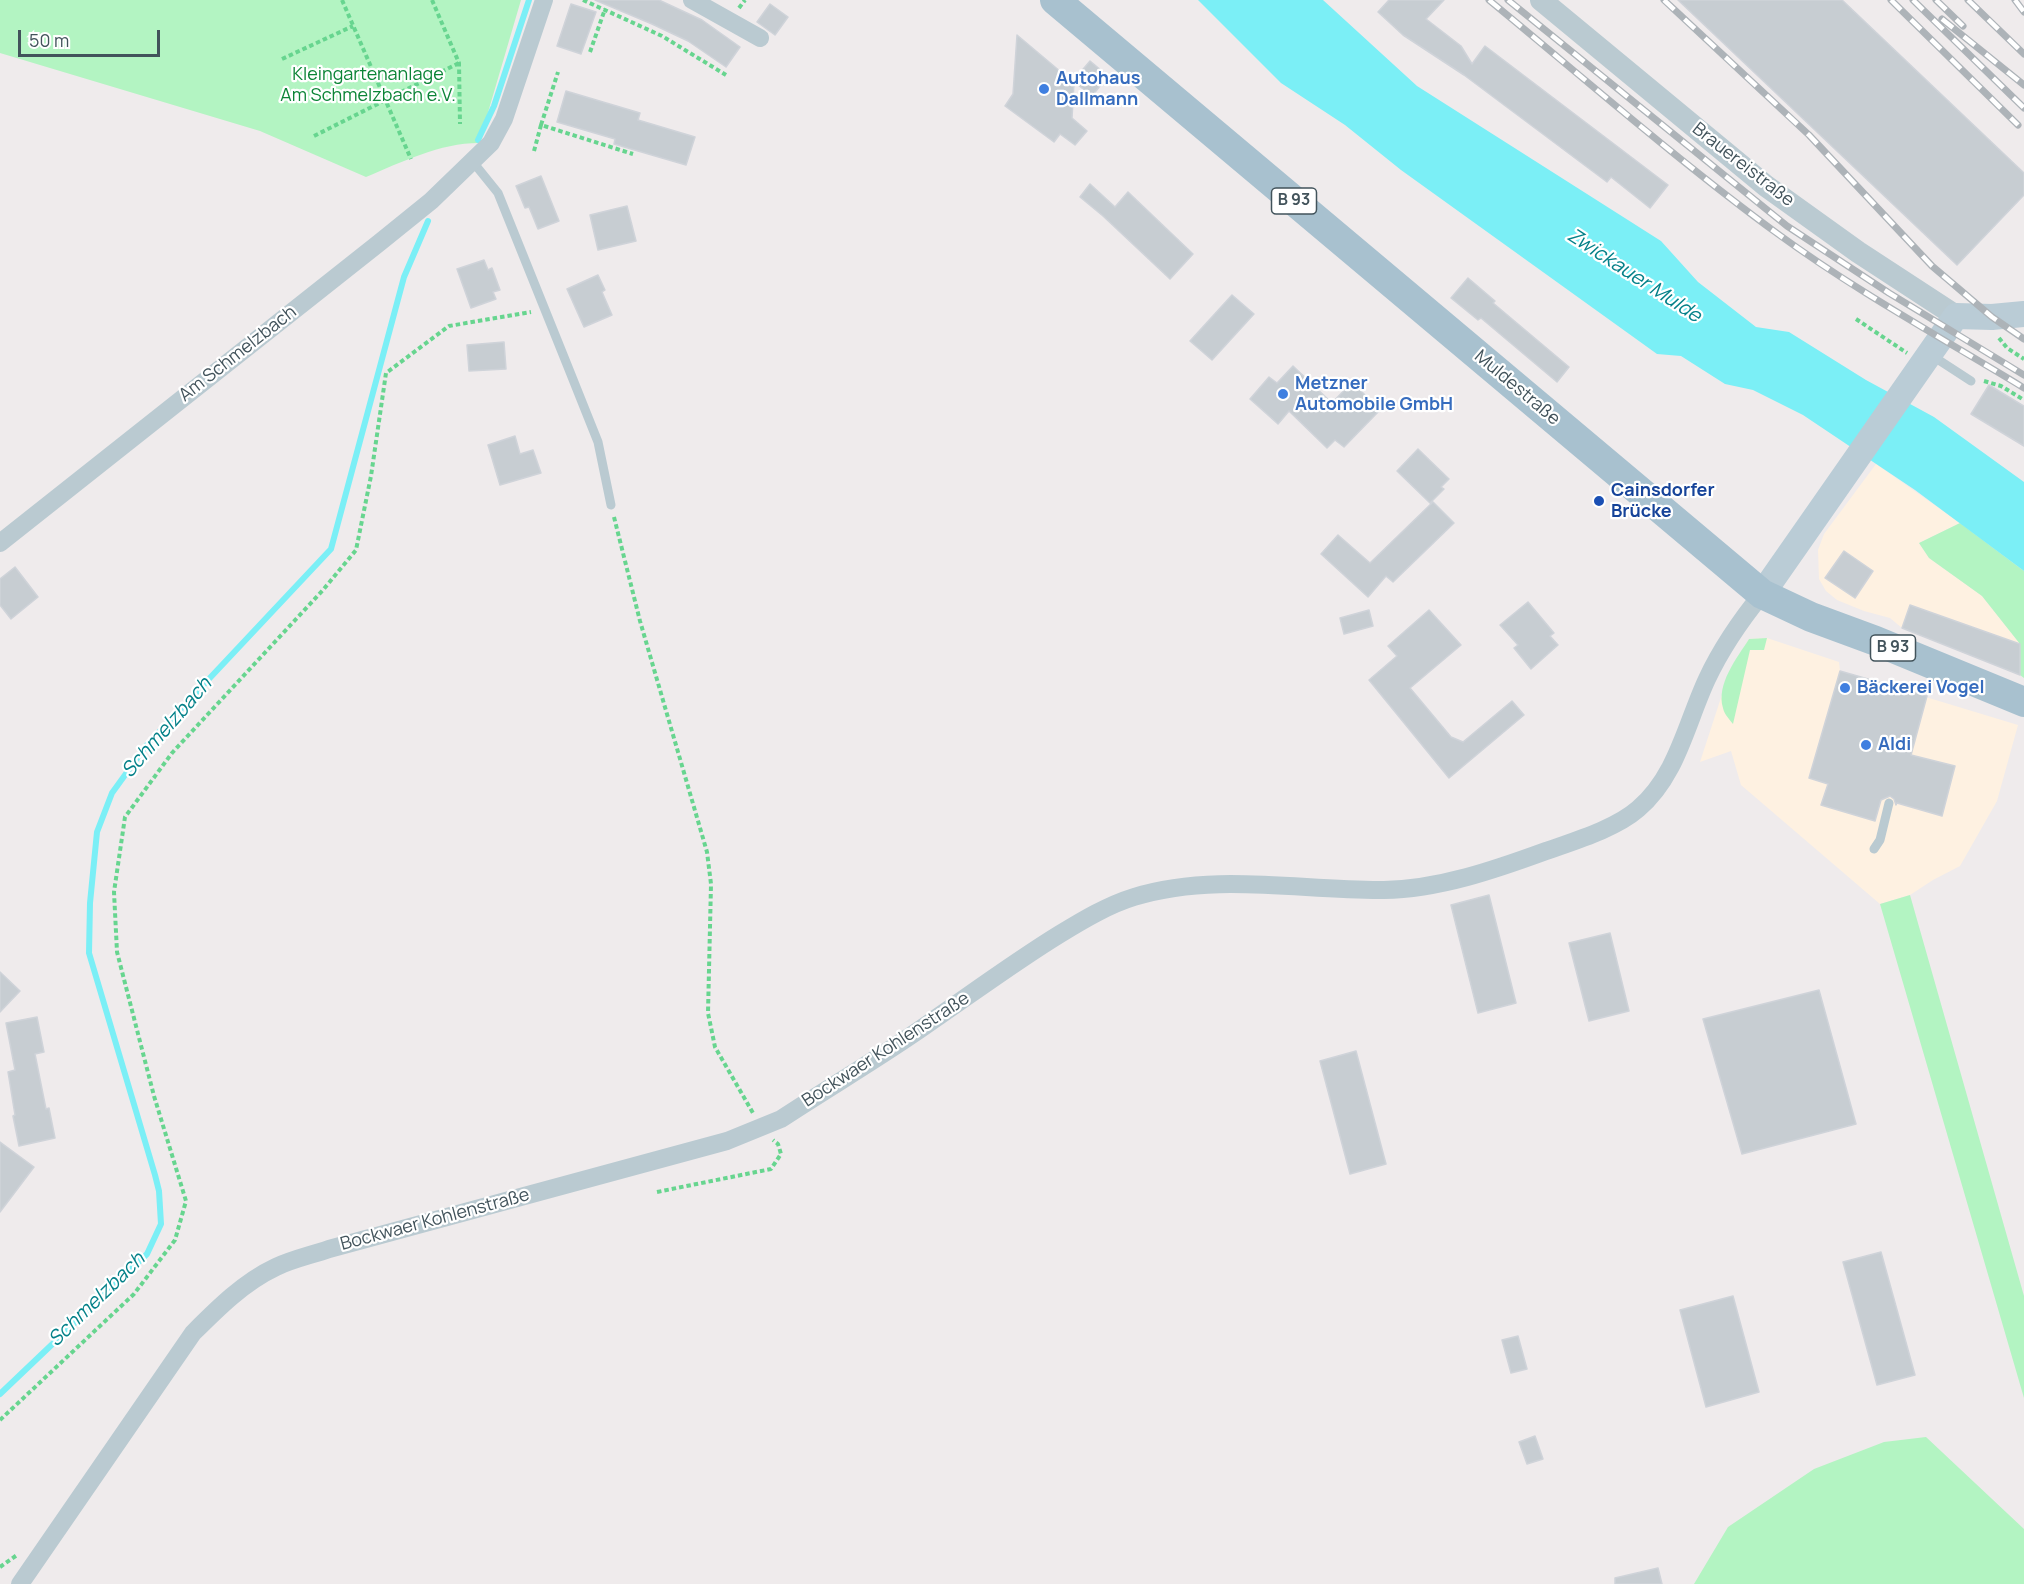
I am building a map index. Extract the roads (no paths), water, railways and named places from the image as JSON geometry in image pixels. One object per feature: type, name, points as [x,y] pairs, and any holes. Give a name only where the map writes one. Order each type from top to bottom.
[{"type":"main road","name":"Muldestraße","points":[[1055,0],[1762,594],[1811,617],[1876,641],[2024,702]]},
{"type":"main road","points":[[1762,594],[1956,316],[2007,317],[2024,314]]},
{"type":"street","name":"Am Schmelzbach","points":[[0,543],[379,243],[431,201],[473,162],[491,142],[504,119],[544,0]]},
{"type":"street","points":[[692,0],[760,38]]},
{"type":"street","name":"Brauereistraße","points":[[1541,0],[1766,186],[1858,252],[1956,316]]},
{"type":"street","name":"Bockwaer Kohlenstraße","points":[[20,1584],[193,1333],[223,1303],[276,1267],[329,1249],[727,1141],[760,1129],[781,1119],[928,1024],[1025,955],[1090,915],[1134,897],[1174,888],[1229,884],[1385,890],[1425,888],[1523,859],[1611,825],[1635,812],[1653,796],[1671,768],[1708,678],[1735,627],[1762,594]]},
{"type":"lane","points":[[473,162],[498,193],[598,442],[611,505]]},
{"type":"lane","points":[[1921,365],[1971,381]]},
{"type":"lane","points":[[1874,849],[1880,840],[1889,803]]},
{"type":"water","name":"Zwickauer Mulde","points":[[1198,0],[1323,0],[1417,86],[1661,241],[1698,282],[1756,327],[1789,332],[1866,380],[1934,417],[2024,482],[2024,571],[1915,490],[1803,415],[1753,390],[1725,384],[1681,356],[1657,354],[1401,170],[1345,125],[1281,83]]},
{"type":"waterway","name":"Schmelzbach","points":[[478,140],[494,106],[529,0]]},
{"type":"waterway","name":"Schmelzbach","points":[[0,1394],[147,1254],[161,1224],[159,1191],[155,1175],[89,953],[90,903],[97,832],[112,793],[146,746],[331,549],[404,277],[428,221]]},
{"type":"railway","points":[[1489,0],[1668,148],[1778,234],[1868,295],[2024,388]]},
{"type":"railway","points":[[1508,0],[1787,226],[1889,293],[2024,375]]},
{"type":"railway","points":[[1664,0],[1809,135],[1932,266],[1992,317],[2024,339]]},
{"type":"railway","points":[[1891,0],[2018,125]]},
{"type":"railway","points":[[1913,0],[2024,108]]},
{"type":"railway","points":[[1936,0],[1963,26]]},
{"type":"railway","points":[[1968,0],[2024,54]]},
{"type":"railway","points":[[2015,0],[2024,12]]},
{"type":"railway","points":[[1942,19],[2024,85]]},
{"type":"place","name":"Autohaus Dallmann","points":[[1044,89]]},
{"type":"place","name":"Metzner Automobile GmbH","points":[[1283,394]]},
{"type":"place","name":"Cainsdorfer Brücke","points":[[1599,501]]},
{"type":"place","name":"Bäckerei Vogel","points":[[1845,688]]},
{"type":"place","name":"Aldi","points":[[1866,745]]},
{"type":"park label","name":"Kleingartenanlage Am Schmelzbach e.V.","points":[[368,85]]}]
